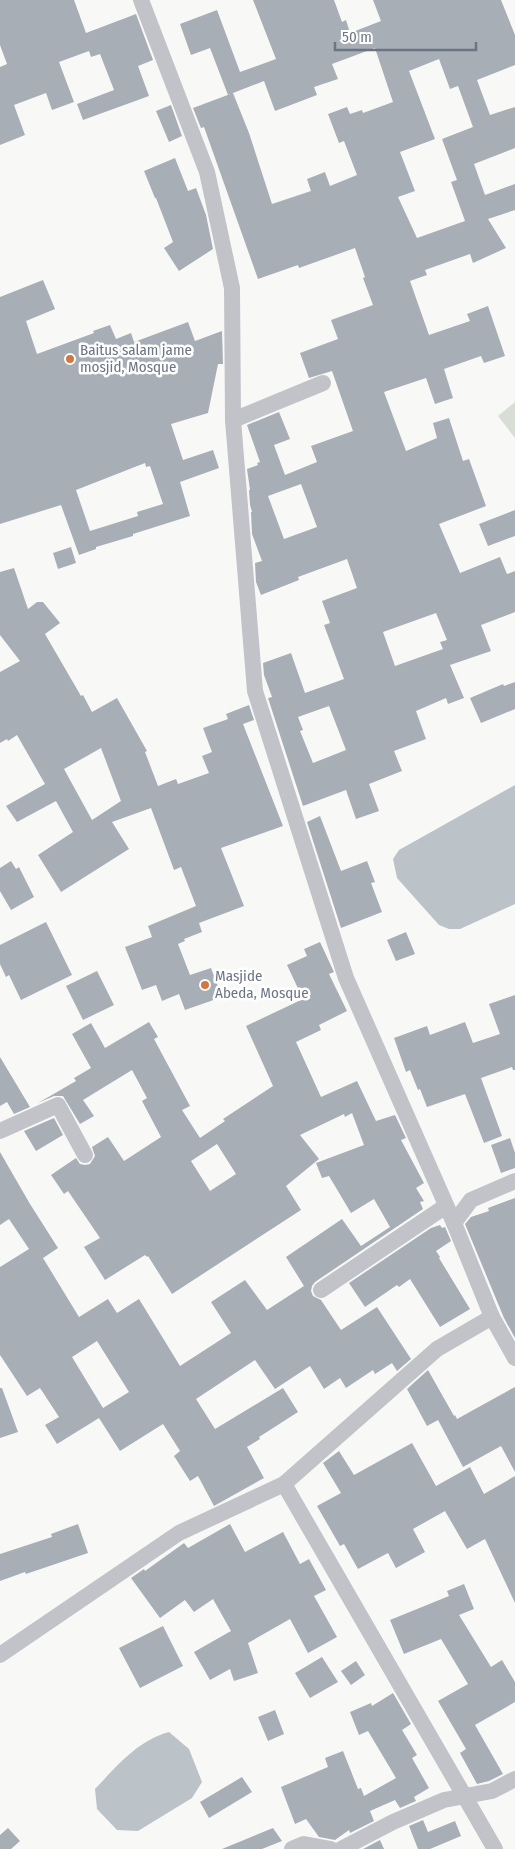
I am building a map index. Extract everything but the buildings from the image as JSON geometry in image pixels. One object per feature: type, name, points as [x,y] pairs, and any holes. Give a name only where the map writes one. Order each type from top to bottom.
[{"type":"street","points":[[141,0],[207,172],[232,288],[233,420],[255,691],[346,978],[454,1223],[492,1317],[515,1358]]},
{"type":"street","points":[[233,420],[323,383]]},
{"type":"street","points":[[0,1131],[58,1105],[85,1155]]},
{"type":"street","points":[[454,1223],[471,1200],[515,1181]]},
{"type":"street","points":[[321,1290],[446,1206]]},
{"type":"street","points":[[0,1655],[179,1533],[284,1484],[437,1349],[492,1317]]},
{"type":"street","points":[[284,1484],[495,1849]]},
{"type":"street","points":[[341,1849],[393,1822],[444,1800],[492,1791],[515,1779]]},
{"type":"street","points":[[292,1849],[304,1844],[331,1849]]},
{"type":"shaded area","points":[[515,402],[515,438],[498,416]]},
{"type":"shaded area","points":[[515,785],[515,904],[460,929],[449,929],[439,925],[397,878],[393,859],[399,850]]},
{"type":"shaded area","points":[[169,1732],[189,1749],[202,1782],[192,1798],[138,1831],[117,1830],[97,1809],[95,1789],[120,1763],[147,1741]]},
{"type":"place","name":"Baitus salam jame mosjid, Mosque","points":[[70,359]]},
{"type":"place","name":"Masjide Abeda, Mosque","points":[[205,985]]}]
